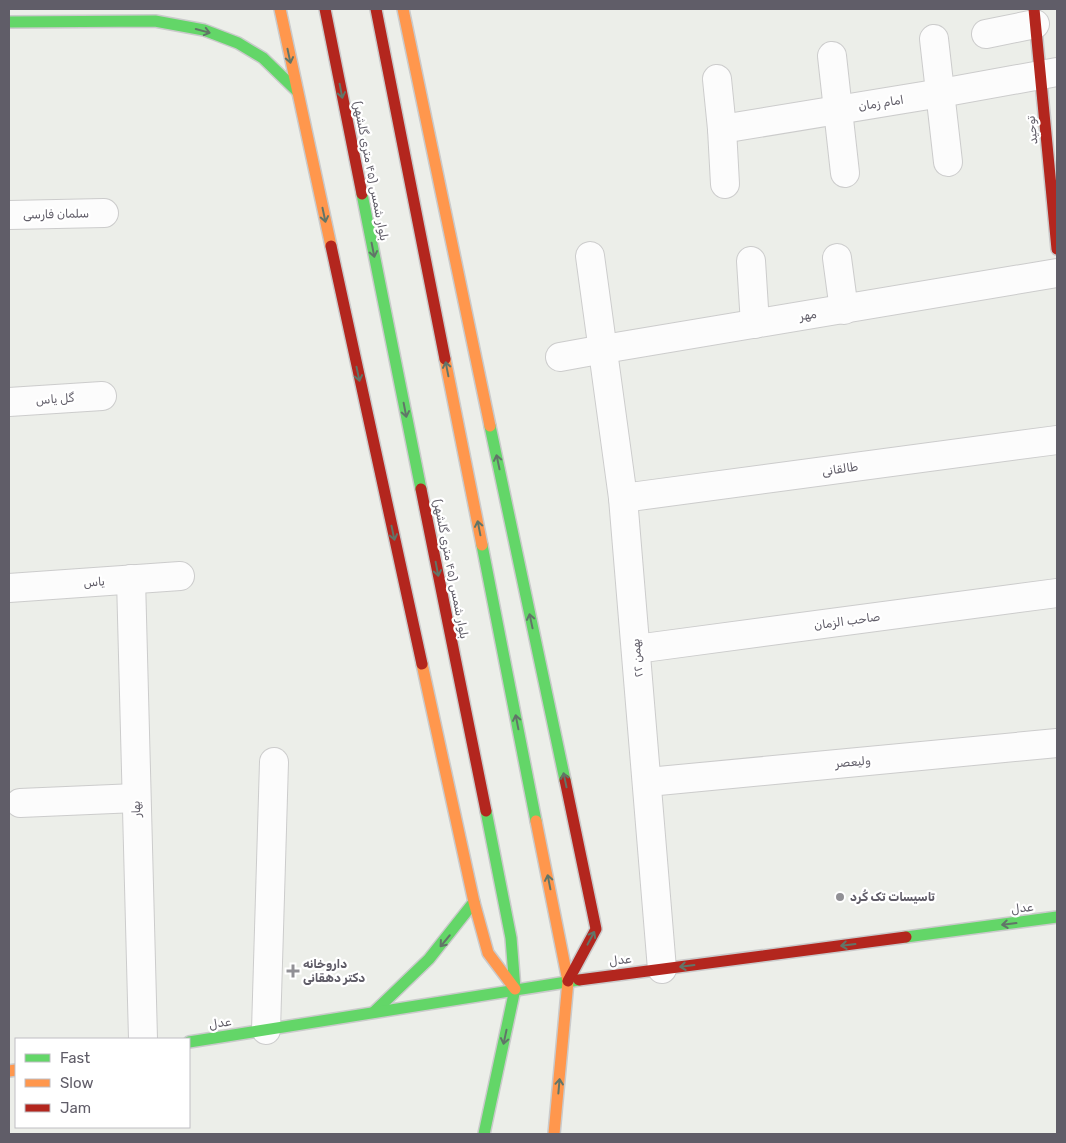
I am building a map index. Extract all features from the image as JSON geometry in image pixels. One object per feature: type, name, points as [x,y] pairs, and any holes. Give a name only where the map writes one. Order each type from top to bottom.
[{"type":"main road","points":[[280,9],[474,902],[488,953],[515,989]]},
{"type":"main road","name":"بلوار شمس (۴۵ متری گلشهر)","points":[[325,9],[511,938],[515,989],[484,1134]]},
{"type":"main road","points":[[376,9],[568,981],[554,1134]]},
{"type":"main road","points":[[403,9],[596,929],[568,981]]},
{"type":"main road","points":[[155,21],[182,12]]},
{"type":"main road","points":[[9,22],[125,15],[204,30],[238,43],[263,58],[297,92]]},
{"type":"main road","name":"توحید","points":[[1034,16],[1049,73],[1057,250]]},
{"type":"main road","points":[[374,1012],[429,960],[474,902]]},
{"type":"main road","name":"عدل","points":[[190,1042],[568,981],[1057,917]]},
{"type":"street","points":[[986,34],[1034,16]]},
{"type":"street","points":[[934,39],[948,162]]},
{"type":"street","points":[[832,56],[845,172]]},
{"type":"street","name":"امام زمان","points":[[722,129],[941,94],[1049,73]]},
{"type":"street","points":[[717,79],[725,184]]},
{"type":"street","name":"سلمان فارسی","points":[[9,215],[104,213]]},
{"type":"street","name":"۲۲ بهمن","points":[[590,256],[623,498],[662,969]]},
{"type":"street","points":[[837,258],[844,310]]},
{"type":"street","points":[[751,261],[755,324]]},
{"type":"street","name":"مهر","points":[[560,357],[604,348],[844,310],[1057,273]]},
{"type":"street","name":"گل یاس","points":[[9,402],[102,396]]},
{"type":"street","name":"طالقانی","points":[[623,498],[1057,440]]},
{"type":"street","name":"یاس","points":[[9,588],[180,576]]},
{"type":"street","name":"بهار","points":[[131,579],[143,1038]]},
{"type":"street","name":"صاحب الزمان","points":[[636,649],[1057,592]]},
{"type":"street","name":"ولیعصر","points":[[648,782],[1057,743]]},
{"type":"street","points":[[266,1030],[274,762]]},
{"type":"street","points":[[20,803],[136,798]]},
{"type":"traffic: fast","points":[[9,22],[155,21],[204,30],[238,43],[263,58],[297,91]]},
{"type":"traffic: fast","points":[[362,194],[421,489]]},
{"type":"traffic: fast","points":[[490,426],[565,780]]},
{"type":"traffic: fast","points":[[482,545],[536,821]]},
{"type":"traffic: fast","points":[[484,1134],[515,989],[511,938],[486,811]]},
{"type":"traffic: fast","points":[[374,1012],[429,959],[474,902]]},
{"type":"traffic: fast","points":[[906,937],[1057,917]]},
{"type":"traffic: fast","points":[[190,1042],[579,980]]},
{"type":"traffic: slow","points":[[280,9],[331,246]]},
{"type":"traffic: slow","points":[[403,9],[490,426]]},
{"type":"traffic: slow","points":[[445,359],[482,545]]},
{"type":"traffic: slow","points":[[422,664],[474,902],[488,953],[515,989]]},
{"type":"traffic: slow","points":[[536,821],[568,981],[554,1134]]},
{"type":"traffic: slow","points":[[9,1071],[15,1070]]},
{"type":"traffic: jam","points":[[325,9],[362,194]]},
{"type":"traffic: jam","points":[[376,9],[445,359]]},
{"type":"traffic: jam","points":[[1034,9],[1057,249]]},
{"type":"traffic: jam","points":[[331,246],[422,664]]},
{"type":"traffic: jam","points":[[421,489],[486,811]]},
{"type":"traffic: jam","points":[[565,780],[596,929],[568,981]]},
{"type":"traffic: jam","points":[[579,980],[906,937]]},
{"type":"place","name":"تاسیسات تک کُرد","points":[[840,897]]},
{"type":"place","name":"داروخانه دکتر دهقانی","points":[[293,971]]}]
